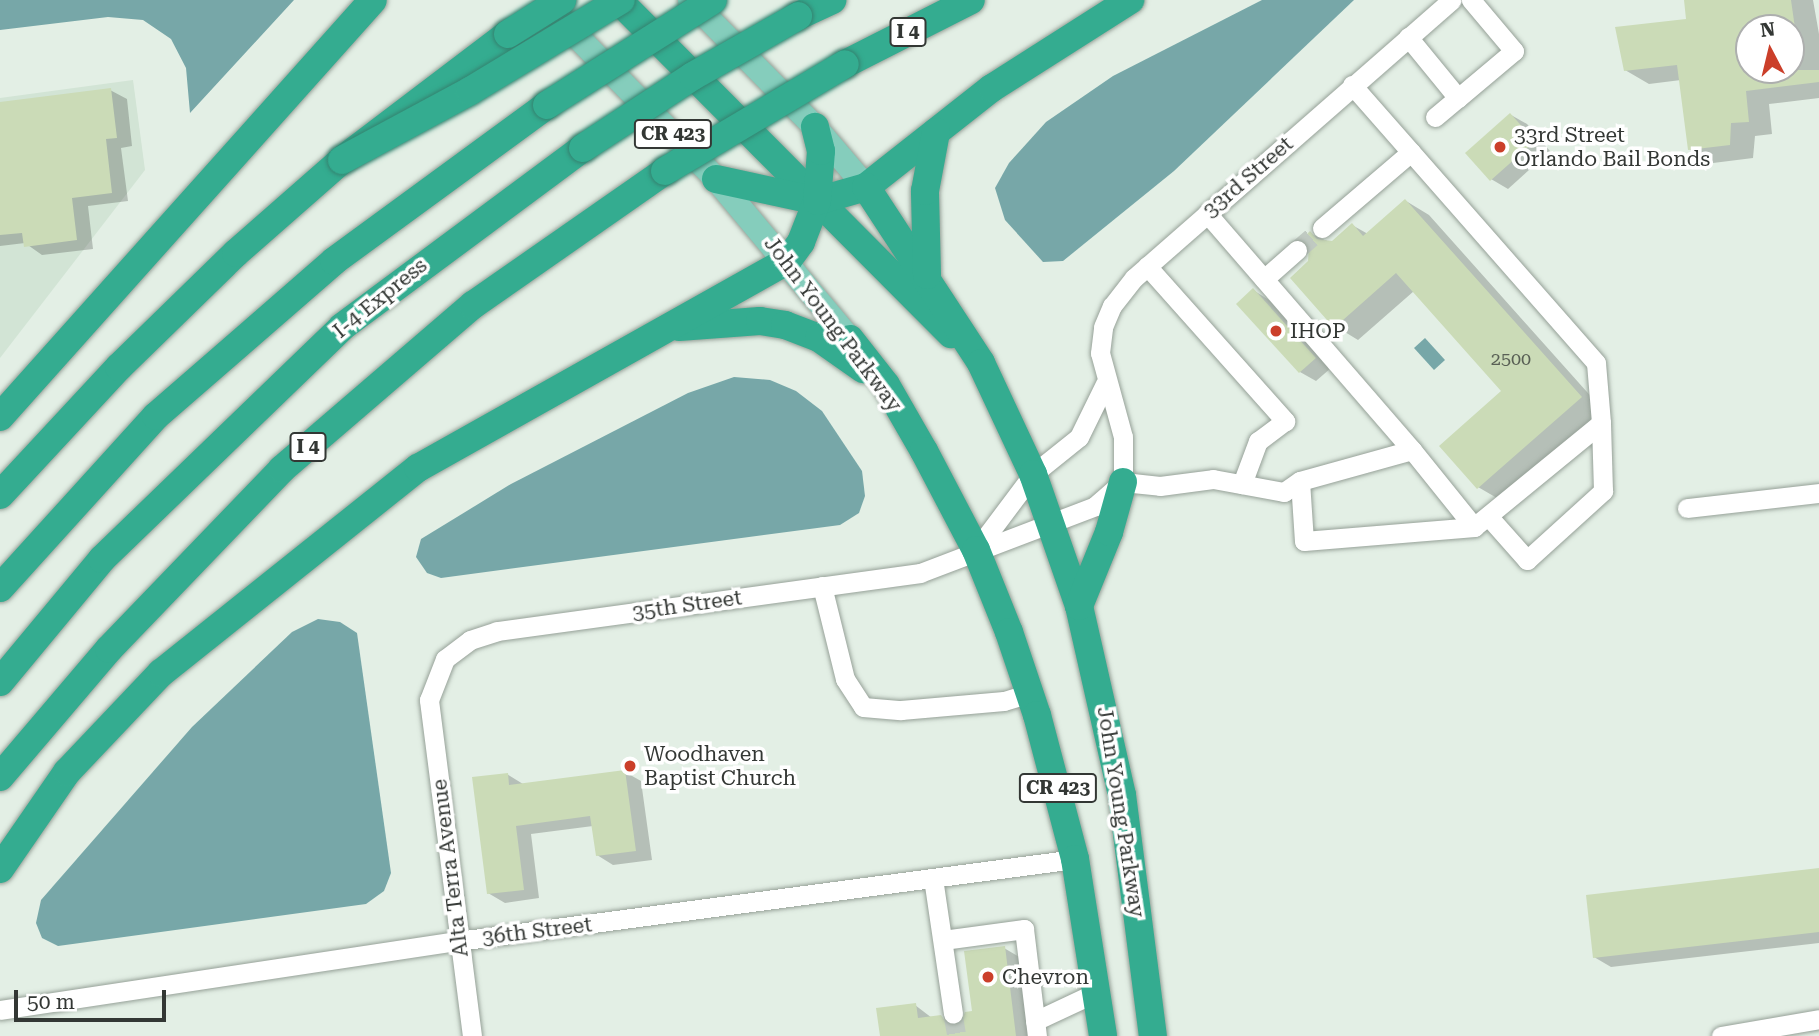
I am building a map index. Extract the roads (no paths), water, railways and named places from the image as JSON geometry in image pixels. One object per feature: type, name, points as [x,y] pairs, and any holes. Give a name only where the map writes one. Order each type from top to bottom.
[{"type":"highway","points":[[0,417],[373,0]]},
{"type":"highway","points":[[0,495],[119,367],[236,253],[342,160],[508,34],[562,0]]},
{"type":"highway","points":[[342,160],[470,91],[619,0],[981,363]]},
{"type":"highway","points":[[0,588],[156,416],[334,261],[547,105],[713,0]]},
{"type":"highway","name":"I-4 Express","points":[[0,682],[102,559],[342,327],[583,148],[693,76],[798,16],[832,0]]},
{"type":"highway","name":"I 4","points":[[0,777],[109,649],[282,469],[473,305],[665,171],[845,64],[971,0]]},
{"type":"highway","points":[[716,179],[817,201],[866,187],[992,88],[1130,0]]},
{"type":"highway","points":[[0,869],[67,772],[160,673],[418,468],[660,329],[788,260],[801,242],[817,201],[821,151],[815,127]]},
{"type":"highway","points":[[927,275],[925,191],[936,132]]},
{"type":"highway","name":"John Young Parkway","points":[[866,187],[927,275],[981,363],[1033,474],[1079,606],[1122,795],[1153,1036]]},
{"type":"highway","points":[[660,329],[721,321],[785,326],[819,338],[886,385]]},
{"type":"highway","name":"John Young Parkway","points":[[850,340],[886,385],[976,551],[1030,693],[1076,859],[1103,1036]]},
{"type":"highway","points":[[1079,606],[1109,532],[1123,482]]},
{"type":"main road","name":"John Young Parkway","points":[[542,0],[716,179],[788,260],[850,340]]},
{"type":"main road","name":"John Young Parkway","points":[[690,0],[815,127],[866,187]]},
{"type":"street","name":"33rd Street","points":[[1123,482],[1123,437],[1105,384],[1100,353],[1103,327],[1112,306],[1147,266],[1451,0]]},
{"type":"street","points":[[1435,117],[1514,51],[1471,0]]},
{"type":"street","points":[[1408,37],[1458,98]]},
{"type":"street","points":[[1207,213],[1412,450],[1481,521],[1527,561],[1603,491],[1596,363],[1352,85]]},
{"type":"street","points":[[1322,228],[1411,152]]},
{"type":"street","points":[[1264,279],[1297,250]]},
{"type":"street","points":[[1147,266],[1284,421],[1258,441],[1242,484]]},
{"type":"street","points":[[976,551],[1033,474],[1079,437],[1105,384]]},
{"type":"street","points":[[1300,481],[1304,541],[1481,521],[1601,423]]},
{"type":"street","points":[[976,551],[1051,526],[1095,506],[1123,482],[1160,486],[1213,479],[1284,492],[1300,481],[1412,450]]},
{"type":"street","points":[[1686,508],[1819,493]]},
{"type":"street","name":"35th Street","points":[[429,700],[445,659],[470,640],[497,631],[920,573],[976,551]]},
{"type":"street","points":[[822,586],[845,679],[863,708],[901,710],[1004,701],[1030,693]]},
{"type":"street","name":"Alta Terra Avenue","points":[[429,700],[472,1036]]},
{"type":"street","name":"36th Street","points":[[0,1010],[458,942],[1076,859]]},
{"type":"street","points":[[933,878],[953,1014]]},
{"type":"street","points":[[943,940],[1024,929],[1036,1028],[1097,992]]},
{"type":"street","points":[[1721,1036],[1819,1020]]},
{"type":"water","points":[[0,0],[294,0],[190,113],[186,68],[171,39],[143,20],[108,17],[0,30]]},
{"type":"water","points":[[1262,0],[1354,0],[1174,171],[1063,261],[1043,262],[1005,220],[995,188],[1009,163],[1046,122],[1113,76]]},
{"type":"water","points":[[1425,338],[1445,360],[1434,370],[1414,348]]},
{"type":"water","points":[[734,377],[770,380],[796,391],[822,411],[862,471],[865,496],[859,513],[840,525],[441,578],[427,573],[416,557],[421,539],[511,484],[688,393]]},
{"type":"water","points":[[318,619],[340,622],[357,633],[391,873],[384,891],[366,904],[58,946],[42,938],[36,923],[41,900],[192,727],[292,632]]},
{"type":"tunnel","points":[[1297,250],[1322,228]]},
{"type":"tunnel","points":[[953,1014],[957,1036]]},
{"type":"place","name":"33rd Street Orlando Bail Bonds","points":[[1500,147]]},
{"type":"place","name":"IHOP","points":[[1276,331]]},
{"type":"place","name":"Woodhaven Baptist Church","points":[[630,766]]},
{"type":"place","name":"Chevron","points":[[988,977]]}]
